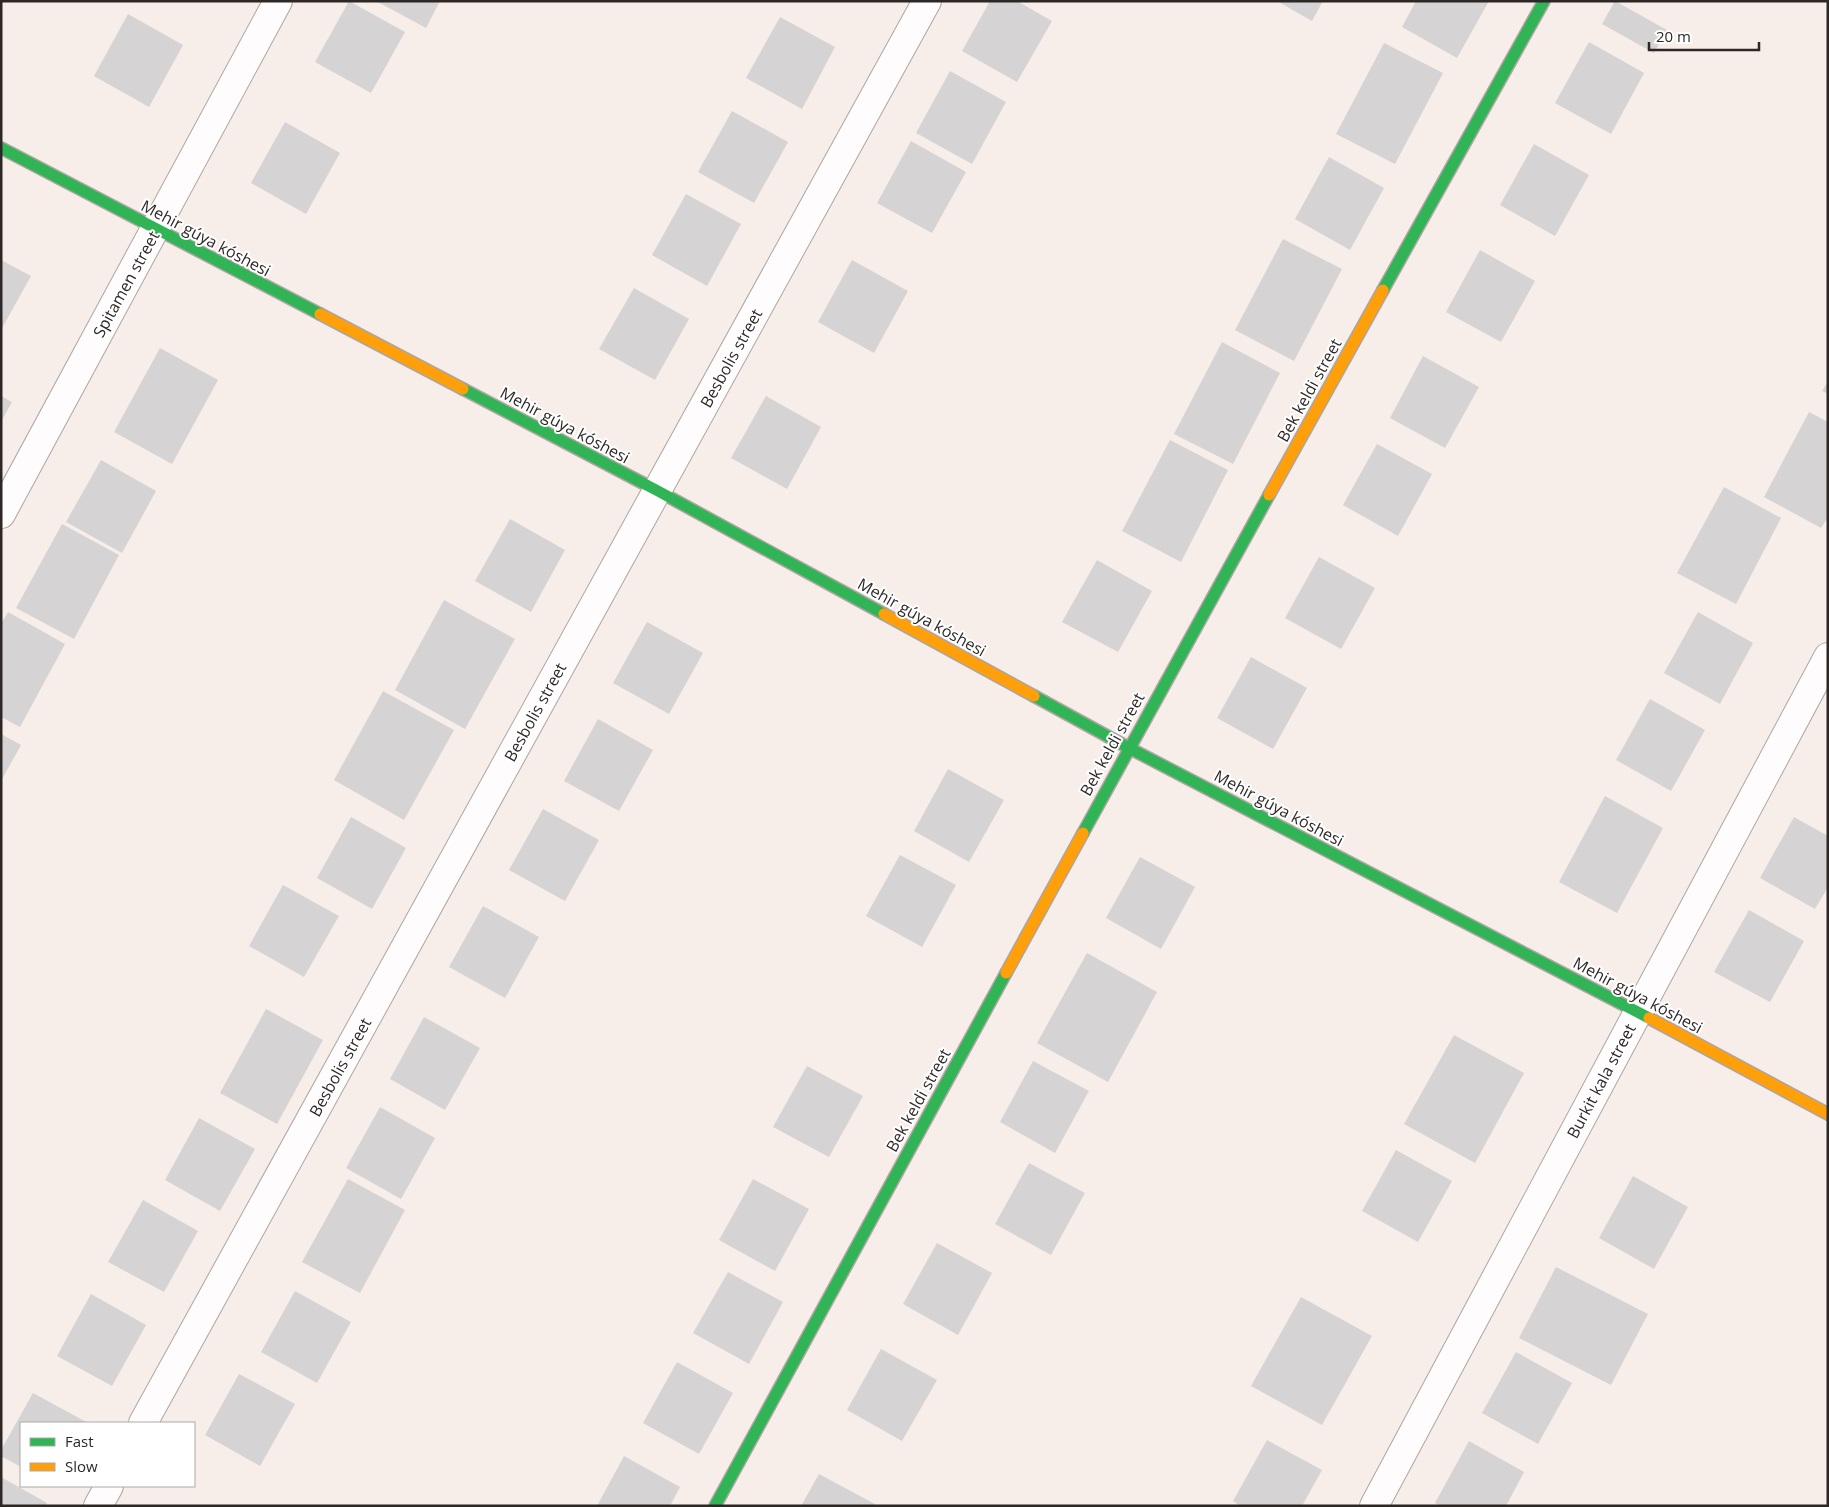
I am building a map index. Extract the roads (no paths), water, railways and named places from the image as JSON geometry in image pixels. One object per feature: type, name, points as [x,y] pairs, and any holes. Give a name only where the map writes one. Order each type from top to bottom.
[{"type":"street","name":"Spitamen street","points":[[1,514],[278,1]]},
{"type":"street","name":"Besbolis street","points":[[144,1422],[927,1]]},
{"type":"street","name":"Bek keldi street","points":[[715,1506],[1129,748],[1544,1]]},
{"type":"street","name":"Mehir gúyа kóshesi","points":[[1,148],[658,491],[1129,748],[1637,1012],[1828,1114]]},
{"type":"street","name":"Burkit kala street","points":[[1374,1506],[1828,657]]},
{"type":"street","points":[[98,1506],[108,1487]]}]
